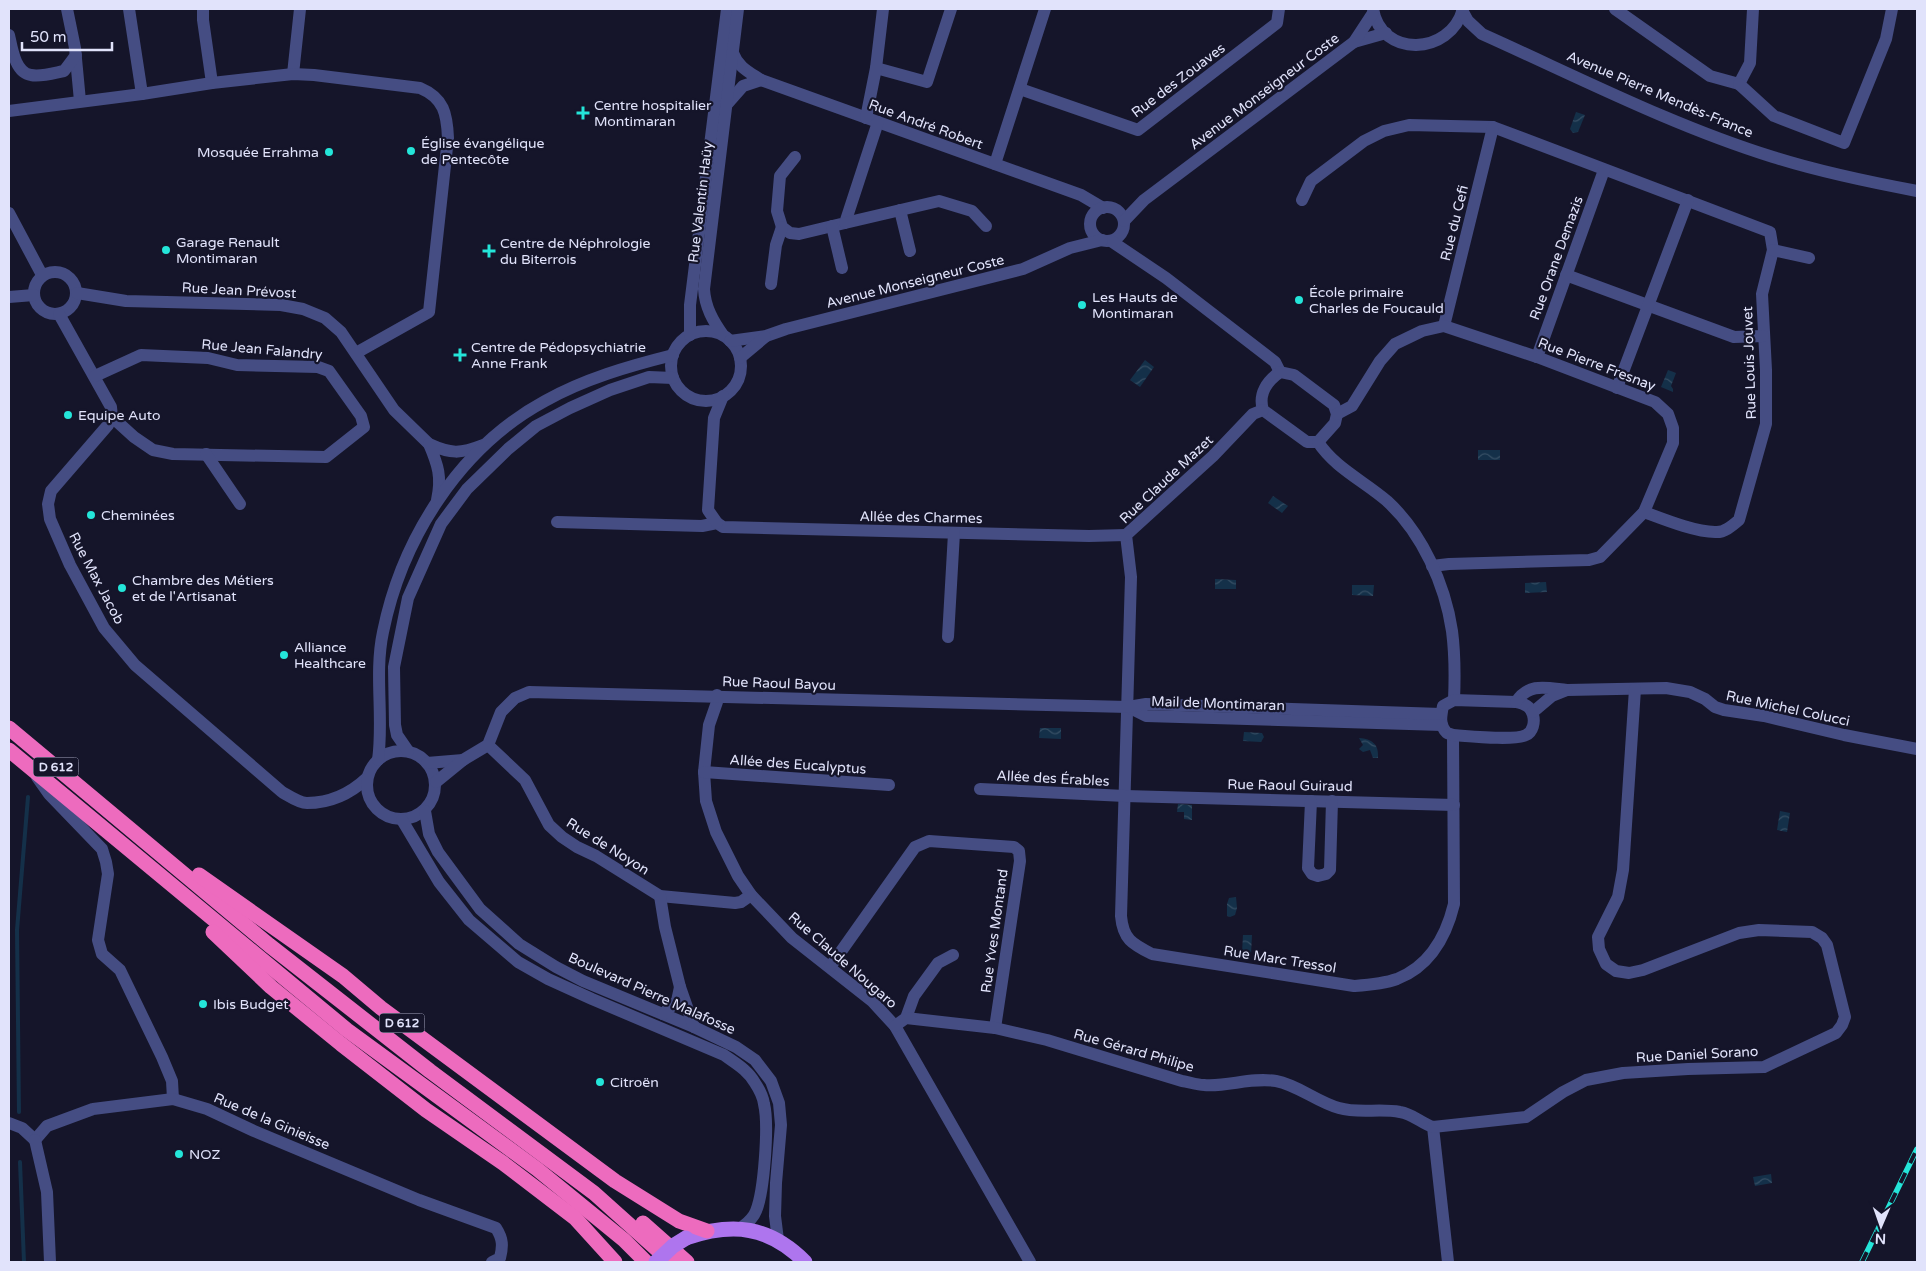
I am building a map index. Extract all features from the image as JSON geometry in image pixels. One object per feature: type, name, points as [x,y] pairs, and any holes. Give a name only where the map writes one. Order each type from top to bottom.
[{"type":"highway","name":"D 612","points":[[9,728],[269,945],[430,1071],[594,1193],[671,1262]]},
{"type":"highway","name":"D 612","points":[[9,750],[347,1030],[537,1170],[624,1240],[646,1262]]},
{"type":"highway","name":"D 612","points":[[104,806],[343,976],[382,1008],[614,1181],[679,1221],[707,1231]]},
{"type":"highway","name":"D 612","points":[[151,868],[203,922],[271,987],[426,1110],[504,1163],[575,1218],[615,1262]]},
{"type":"highway","points":[[430,1071],[597,1184],[688,1262]]},
{"type":"main road","points":[[656,1262],[673,1246],[686,1238],[724,1228],[741,1228],[778,1240],[793,1250],[805,1262]]},
{"type":"street","points":[[67,9],[76,56],[80,101]]},
{"type":"street","points":[[129,9],[142,94]]},
{"type":"street","points":[[204,9],[203,20],[212,83]]},
{"type":"street","points":[[293,74],[300,9]]},
{"type":"street","name":"Rue Valentin Haüy","points":[[690,335],[690,305],[727,9]]},
{"type":"street","name":"Rue Valentin Haüy","points":[[726,338],[713,321],[705,300],[704,289],[738,9]]},
{"type":"street","points":[[845,223],[872,120],[883,9]]},
{"type":"street","points":[[876,68],[927,82],[951,9]]},
{"type":"street","points":[[995,164],[1045,9]]},
{"type":"street","name":"Rue des Zouaves","points":[[1020,89],[1138,130],[1277,23],[1279,9]]},
{"type":"street","points":[[1615,9],[1710,76],[1739,84],[1774,116],[1844,143],[1886,39],[1892,9]]},
{"type":"street","points":[[1739,84],[1750,63],[1753,9]]},
{"type":"street","points":[[1373,11],[1378,24],[1386,33],[1396,40],[1418,46],[1436,41],[1451,32],[1458,22],[1462,10]]},
{"type":"street","name":"Avenue Pierre Mendès-France","points":[[1462,10],[1468,21],[1482,34],[1708,134],[1772,157],[1814,169],[1917,191]]},
{"type":"street","name":"Avenue Monseigneur Coste","points":[[1354,42],[1373,11]]},
{"type":"street","name":"Avenue Pierre Mendès-France","points":[[1451,32],[1482,34]]},
{"type":"street","name":"Avenue Monseigneur Coste","points":[[1124,225],[1144,200],[1354,42],[1386,33]]},
{"type":"street","points":[[9,35],[16,62],[21,70],[31,76],[64,71],[76,56]]},
{"type":"street","name":"Rue André Robert","points":[[733,52],[736,60],[744,70],[761,80],[995,164],[1081,196],[1107,208]]},
{"type":"street","points":[[64,71],[80,101]]},
{"type":"street","points":[[9,111],[212,83],[293,74],[420,88],[429,92],[443,107],[447,118],[448,138],[429,312],[356,352]]},
{"type":"street","points":[[728,103],[742,86],[761,80]]},
{"type":"street","points":[[1302,200],[1311,181],[1364,141],[1384,131],[1409,125],[1493,127],[1770,232],[1773,250],[1809,258]]},
{"type":"street","name":"Rue du Cefi","points":[[1444,326],[1493,127]]},
{"type":"street","points":[[795,157],[780,176],[776,211],[782,227],[790,233],[799,234],[938,201],[972,211],[986,226]]},
{"type":"street","name":"Rue Orane Demazis","points":[[1536,357],[1604,170]]},
{"type":"street","points":[[1081,196],[1097,238],[1138,258],[1275,362],[1280,372]]},
{"type":"street","name":"Avenue Monseigneur Coste","points":[[1107,208],[1144,200]]},
{"type":"street","points":[[1618,388],[1688,200]]},
{"type":"street","points":[[1091,222],[1096,212],[1107,208],[1120,212],[1129,243],[1138,258]]},
{"type":"street","points":[[900,210],[910,252]]},
{"type":"street","points":[[9,213],[42,275]]},
{"type":"street","name":"Avenue Monseigneur Coste","points":[[1070,248],[1091,222]]},
{"type":"street","points":[[1106,241],[1121,235],[1124,225]]},
{"type":"street","points":[[832,226],[842,268]]},
{"type":"street","points":[[771,284],[776,245],[782,227]]},
{"type":"street","name":"Avenue Monseigneur Coste","points":[[726,338],[766,336],[786,329],[1023,269],[1070,248],[1106,241]]},
{"type":"street","name":"Rue Louis Jouvet","points":[[1644,512],[1677,524],[1716,532],[1728,528],[1739,520],[1766,424],[1766,370],[1762,294],[1773,250]]},
{"type":"street","points":[[55,271],[73,280],[77,294],[71,307],[59,314],[52,314],[40,308],[34,295],[34,287],[42,275],[55,271]]},
{"type":"street","points":[[1566,275],[1734,338],[1763,336]]},
{"type":"street","name":"Rue Jean Prévost","points":[[77,294],[126,301],[281,305],[303,309],[325,318],[341,332],[394,410],[429,444],[437,461],[440,476],[436,503]]},
{"type":"street","points":[[9,297],[34,295]]},
{"type":"street","points":[[59,314],[111,407],[112,417]]},
{"type":"street","points":[[1337,414],[1352,406],[1380,360],[1395,344],[1422,331],[1444,326]]},
{"type":"street","name":"Rue Pierre Fresnay","points":[[1432,566],[1589,560],[1600,557],[1644,512],[1673,443],[1673,428],[1668,414],[1656,402],[1536,357],[1444,326]]},
{"type":"street","points":[[699,400],[723,396],[732,389],[738,380],[741,369],[740,358],[736,349],[726,338],[712,331],[701,331],[690,335],[679,343],[671,363],[673,378],[678,387],[687,395],[699,400],[714,418]]},
{"type":"street","name":"Avenue Monseigneur Coste","points":[[740,358],[766,336]]},
{"type":"street","points":[[378,760],[381,739],[379,669],[382,633],[394,588],[409,551],[436,503],[457,475],[485,444],[514,420],[544,401],[570,388],[673,354]]},
{"type":"street","name":"Rue Jean Falandry","points":[[95,376],[140,355],[208,358],[237,364],[318,367],[329,371],[361,416],[364,427],[326,457],[173,454],[153,450],[134,437],[112,417]]},
{"type":"street","points":[[1280,372],[1294,375],[1334,405],[1337,414],[1335,423],[1318,442],[1307,442],[1263,410],[1260,402],[1262,393],[1273,377],[1280,372]]},
{"type":"street","points":[[408,751],[400,740],[395,725],[394,667],[408,598],[441,524],[467,489],[508,449],[536,426],[610,390],[649,377],[673,378]]},
{"type":"street","points":[[717,523],[708,510],[714,418],[723,396]]},
{"type":"street","name":"Rue Claude Mazet","points":[[1128,707],[1131,577],[1126,535],[1214,456],[1253,414],[1263,410]]},
{"type":"street","name":"Rue Max Jacob","points":[[112,417],[108,425],[51,491],[48,504],[50,520],[70,565],[104,628],[135,665],[282,792],[306,803],[336,798],[370,800]]},
{"type":"street","points":[[1318,442],[1327,456],[1388,502],[1416,534],[1432,566],[1447,604],[1452,632],[1454,700]]},
{"type":"street","name":"Rue Jean Prévost","points":[[429,444],[459,453],[485,444]]},
{"type":"street","points":[[206,454],[240,504]]},
{"type":"street","name":"Allée des Charmes","points":[[556,522],[702,526],[717,523],[723,527],[1089,536],[1126,535]]},
{"type":"street","points":[[948,637],[954,533]]},
{"type":"street","name":"Rue Michel Colucci","points":[[1516,702],[1524,691],[1531,688],[1567,690],[1666,688],[1690,692],[1705,699],[1715,707],[1724,710],[1764,716],[1844,735],[1917,749]]},
{"type":"street","name":"Rue Daniel Sorano","points":[[1433,1127],[1526,1117],[1563,1092],[1586,1080],[1623,1073],[1688,1068],[1764,1067],[1836,1033],[1842,1025],[1845,1017],[1827,945],[1822,938],[1812,932],[1759,930],[1739,933],[1643,970],[1629,973],[1616,970],[1606,964],[1599,949],[1598,936],[1618,897],[1623,870],[1635,689]]},
{"type":"street","name":"Rue Michel Colucci","points":[[1532,712],[1552,696],[1567,690]]},
{"type":"street","name":"Rue Raoul Bayou","points":[[488,745],[501,712],[515,698],[529,692],[717,695],[1128,707]]},
{"type":"street","name":"Rue Claude Nougaro","points":[[717,695],[717,702],[709,725],[704,772],[706,801],[716,832],[738,876],[751,895],[792,938],[900,1022],[1030,1262]]},
{"type":"street","points":[[1454,700],[1516,702],[1528,706],[1532,712],[1533,724],[1531,731],[1525,736],[1514,738],[1452,735],[1446,733],[1442,720],[1443,706],[1454,700]]},
{"type":"street","name":"Mail de Montimaran","points":[[1128,707],[1146,716],[1442,720]]},
{"type":"street","name":"Rue Marc Tressol","points":[[1128,707],[1121,916],[1122,928],[1133,943],[1152,954],[1354,986],[1398,979],[1427,959],[1441,943],[1449,924],[1454,904],[1452,735]]},
{"type":"street","points":[[436,782],[463,760],[488,745]]},
{"type":"street","name":"Rue de Noyon","points":[[488,745],[525,780],[549,825],[562,837],[660,896],[735,903],[741,902],[751,895]]},
{"type":"street","points":[[408,751],[421,757],[427,763],[436,782],[433,798],[425,811],[418,816],[402,820],[385,816],[379,812],[370,800],[367,790],[367,778],[371,768],[386,754],[408,751]]},
{"type":"street","points":[[427,763],[463,760]]},
{"type":"street","points":[[32,769],[48,794],[102,849],[108,874],[98,940],[102,954],[120,970],[158,1048],[172,1081],[173,1098]]},
{"type":"street","name":"Allée des Eucalyptus","points":[[704,772],[890,785]]},
{"type":"street","name":"Rue Max Jacob","points":[[336,798],[357,788],[367,778]]},
{"type":"street","name":"Allée des Érables","points":[[980,789],[1125,796]]},
{"type":"street","name":"Rue Raoul Guiraud","points":[[1125,796],[1454,805]]},
{"type":"street","points":[[1311,801],[1308,868],[1312,874],[1318,876],[1326,874],[1330,870],[1332,801]]},
{"type":"street","name":"Boulevard Pierre Malafosse","points":[[425,811],[429,834],[438,852],[480,909],[519,944],[556,967],[694,1027],[736,1047],[755,1060],[771,1081],[779,1103],[781,1125],[775,1216],[778,1240]]},
{"type":"street","name":"Boulevard Pierre Malafosse","points":[[402,820],[439,882],[469,920],[518,962],[548,979],[592,999],[724,1055],[741,1066],[755,1082],[764,1102],[767,1126],[756,1211],[752,1219],[741,1228]]},
{"type":"street","name":"Rue Yves Montand","points":[[830,967],[915,847],[928,841],[1014,847],[1019,851],[1020,861],[995,1028]]},
{"type":"street","points":[[660,896],[665,927],[680,987],[694,1027]]},
{"type":"street","points":[[900,1022],[914,996],[938,963],[953,955]]},
{"type":"street","points":[[662,1014],[677,1001],[680,987]]},
{"type":"street","name":"Rue Gérard Philipe","points":[[900,1022],[995,1028],[1047,1040],[1182,1081],[1204,1085],[1252,1080],[1278,1081],[1320,1101],[1340,1108],[1358,1112],[1398,1111],[1413,1115],[1422,1123],[1433,1127]]},
{"type":"street","name":"Rue de la Ginieisse","points":[[35,1140],[47,1126],[93,1109],[173,1098],[207,1109],[254,1131],[419,1200],[496,1228],[502,1240],[502,1246],[500,1258],[492,1262]]},
{"type":"street","points":[[9,1123],[22,1128],[35,1140],[46,1188],[52,1262]]},
{"type":"street","points":[[1433,1127],[1448,1262]]},
{"type":"water","points":[[1576,112],[1585,115],[1578,132],[1573,133],[1570,129]]},
{"type":"water","points":[[1145,360],[1154,367],[1140,387],[1130,380]]},
{"type":"water","points":[[1668,370],[1676,373],[1671,386],[1673,392],[1661,387]]},
{"type":"water","points":[[1478,450],[1500,450],[1500,460],[1478,460]]},
{"type":"water","points":[[1273,496],[1288,506],[1282,513],[1268,503]]},
{"type":"water","points":[[1215,579],[1236,580],[1236,589],[1215,589]]},
{"type":"water","points":[[1546,582],[1547,592],[1525,593],[1525,583]]},
{"type":"water","points":[[1352,585],[1374,585],[1373,596],[1352,595]]},
{"type":"water","points":[[1040,728],[1061,728],[1061,739],[1039,738]]},
{"type":"water","points":[[1244,732],[1262,733],[1264,737],[1261,742],[1243,741]]},
{"type":"water","points":[[1359,738],[1374,743],[1378,758],[1373,758],[1370,750],[1363,752],[1359,749],[1363,745]]},
{"type":"water","points":[[1178,804],[1192,805],[1192,820],[1184,819],[1184,812],[1177,812]]},
{"type":"water","points":[[1780,811],[1790,813],[1787,832],[1777,830]]},
{"type":"water","points":[[1236,897],[1237,908],[1235,915],[1227,916],[1229,898]]},
{"type":"water","points":[[1243,935],[1252,935],[1251,954],[1242,953]]},
{"type":"water","points":[[1771,1174],[1772,1183],[1755,1186],[1753,1177]]},
{"type":"waterway","points":[[19,1112],[17,930],[28,797]]},
{"type":"waterway","points":[[20,1162],[24,1262]]},
{"type":"railway","points":[[1862,1262],[1917,1149]]},
{"type":"place","name":"Centre hospitalier Montimaran","points":[[583,113]]},
{"type":"place","name":"Église évangélique de Pentecôte","points":[[411,151]]},
{"type":"place","name":"Mosquée Errahma","points":[[329,152]]},
{"type":"place","name":"Garage Renault Montimaran","points":[[166,250]]},
{"type":"place","name":"Centre de Néphrologie du Biterrois","points":[[489,251]]},
{"type":"place","name":"École primaire Charles de Foucauld","points":[[1299,300]]},
{"type":"place","name":"Les Hauts de Montimaran","points":[[1082,305]]},
{"type":"place","name":"Centre de Pédopsychiatrie Anne Frank","points":[[460,355]]},
{"type":"place","name":"Equipe Auto","points":[[68,415]]},
{"type":"place","name":"Cheminées","points":[[91,515]]},
{"type":"place","name":"Chambre des Métiers et de l'Artisanat","points":[[122,588]]},
{"type":"place","name":"Alliance Healthcare","points":[[284,655]]},
{"type":"place","name":"Ibis Budget","points":[[203,1004]]},
{"type":"place","name":"Citroën","points":[[600,1082]]},
{"type":"place","name":"NOZ","points":[[179,1154]]}]
